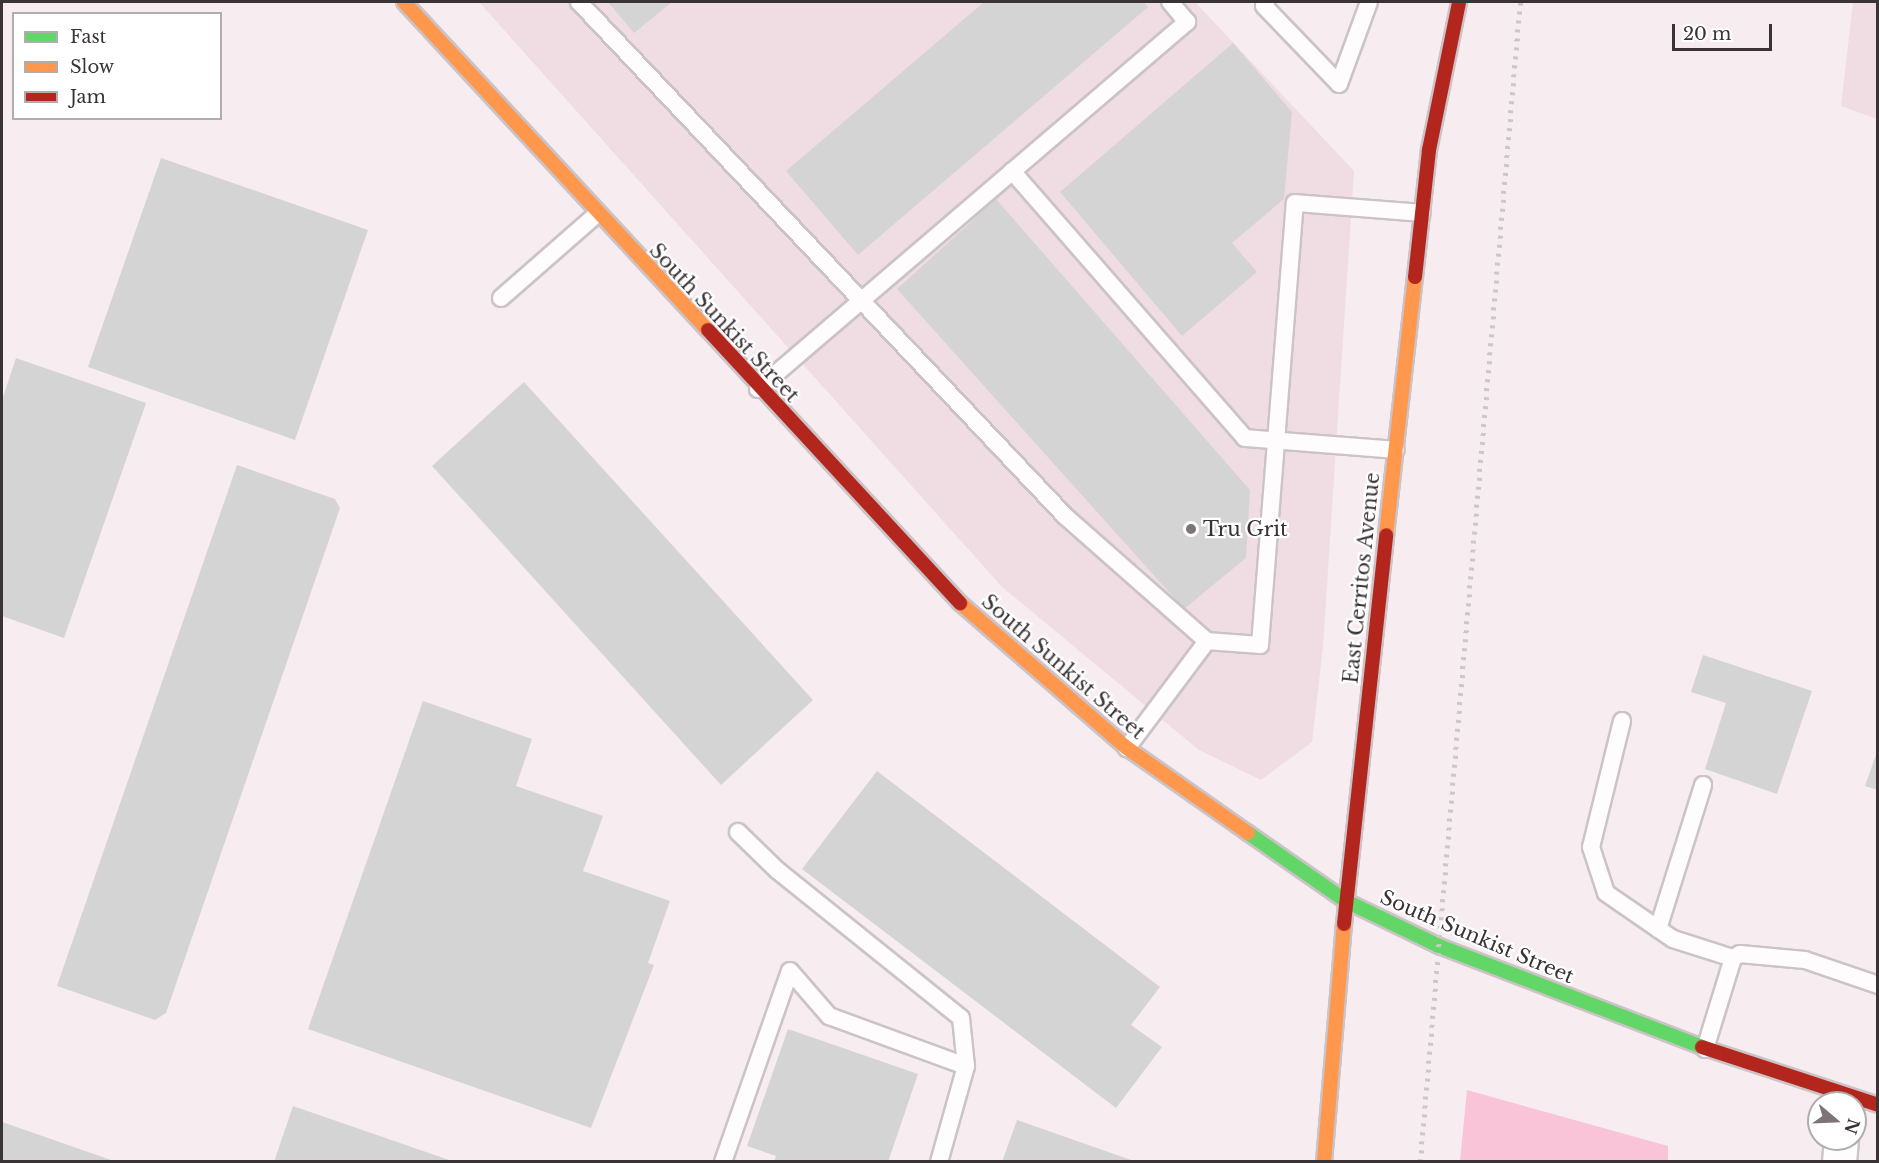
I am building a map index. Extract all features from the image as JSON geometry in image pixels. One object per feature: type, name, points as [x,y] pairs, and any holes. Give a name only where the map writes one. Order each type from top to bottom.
[{"type":"street","name":"South Sunkist Street","points":[[404,2],[758,389],[989,633],[1127,748],[1346,901],[1439,946],[1824,1091]]},
{"type":"street","name":"East Cerritos Avenue","points":[[1324,1161],[1346,901],[1422,213],[1436,109],[1459,2]]},
{"type":"lane","points":[[579,2],[1065,516],[1207,641],[1260,645],[1295,203],[1422,213]]},
{"type":"lane","points":[[758,389],[860,298],[1187,22],[1170,2]]},
{"type":"lane","points":[[1266,2],[1264,6],[1339,84],[1369,2]]},
{"type":"lane","points":[[1012,171],[1245,438],[1396,450]]},
{"type":"lane","points":[[501,298],[597,214]]},
{"type":"lane","points":[[1127,748],[1207,641]]},
{"type":"lane","points":[[1622,721],[1591,847],[1606,893],[1673,939],[1733,957],[1755,952],[1805,960],[1878,985]]},
{"type":"lane","points":[[1658,929],[1703,785]]},
{"type":"lane","points":[[738,832],[777,870],[962,1018],[966,1066],[939,1161]]},
{"type":"lane","points":[[1706,1048],[1733,957]]},
{"type":"lane","points":[[723,1161],[790,971],[829,1016],[966,1066]]},
{"type":"shaded area","points":[[479,2],[1195,2],[1354,171],[1323,647],[1312,742],[1261,780],[1199,750],[1002,587]]},
{"type":"shaded area","points":[[1853,2],[1877,2],[1877,119],[1841,106]]},
{"type":"shaded area","points":[[1467,1090],[1668,1146],[1668,1161],[1460,1161]]},
{"type":"building","points":[[608,2],[672,2],[634,33]]},
{"type":"building","points":[[984,2],[1144,2],[1148,7],[858,255],[786,171]]},
{"type":"building","points":[[1233,43],[1292,112],[1284,199],[1232,243],[1257,272],[1182,336],[1060,192]]},
{"type":"building","points":[[161,158],[368,230],[295,440],[88,367]]},
{"type":"building","points":[[996,199],[1250,490],[1246,558],[1184,609],[897,289]]},
{"type":"building","points":[[16,358],[146,403],[64,638],[2,616],[2,400]]},
{"type":"building","points":[[524,382],[813,700],[721,785],[432,466]]},
{"type":"building","points":[[237,465],[335,499],[340,508],[166,1013],[155,1020],[57,986]]},
{"type":"building","points":[[1703,655],[1812,691],[1777,794],[1705,769],[1726,703],[1691,692]]},
{"type":"building","points":[[423,701],[532,739],[516,786],[603,816],[583,871],[670,901],[648,963],[654,965],[591,1128],[308,1029]]},
{"type":"building","points":[[1878,752],[1878,790],[1865,786]]},
{"type":"building","points":[[877,771],[1160,987],[1131,1025],[1162,1047],[1116,1108],[802,869]]},
{"type":"building","points":[[788,1029],[918,1074],[888,1162],[774,1162],[776,1156],[747,1146]]},
{"type":"building","points":[[293,1106],[452,1161],[452,1162],[274,1162]]},
{"type":"building","points":[[1017,1120],[1134,1161],[1134,1162],[1002,1162]]},
{"type":"building","points":[[2,1122],[114,1161],[2,1162]]},
{"type":"railway","points":[[1420,1162],[1520,2]]},
{"type":"traffic: fast","points":[[1248,833],[1346,901],[1439,946],[1702,1047]]},
{"type":"traffic: slow","points":[[404,2],[708,330]]},
{"type":"traffic: slow","points":[[1386,535],[1415,277]]},
{"type":"traffic: slow","points":[[960,603],[1127,748],[1248,833]]},
{"type":"traffic: slow","points":[[1324,1162],[1344,924]]},
{"type":"traffic: jam","points":[[1415,277],[1429,150],[1459,2]]},
{"type":"traffic: jam","points":[[708,330],[960,603]]},
{"type":"traffic: jam","points":[[1344,924],[1386,535]]},
{"type":"traffic: jam","points":[[1702,1047],[1878,1105]]},
{"type":"place","name":"Tru Grit","points":[[1191,529]]}]
